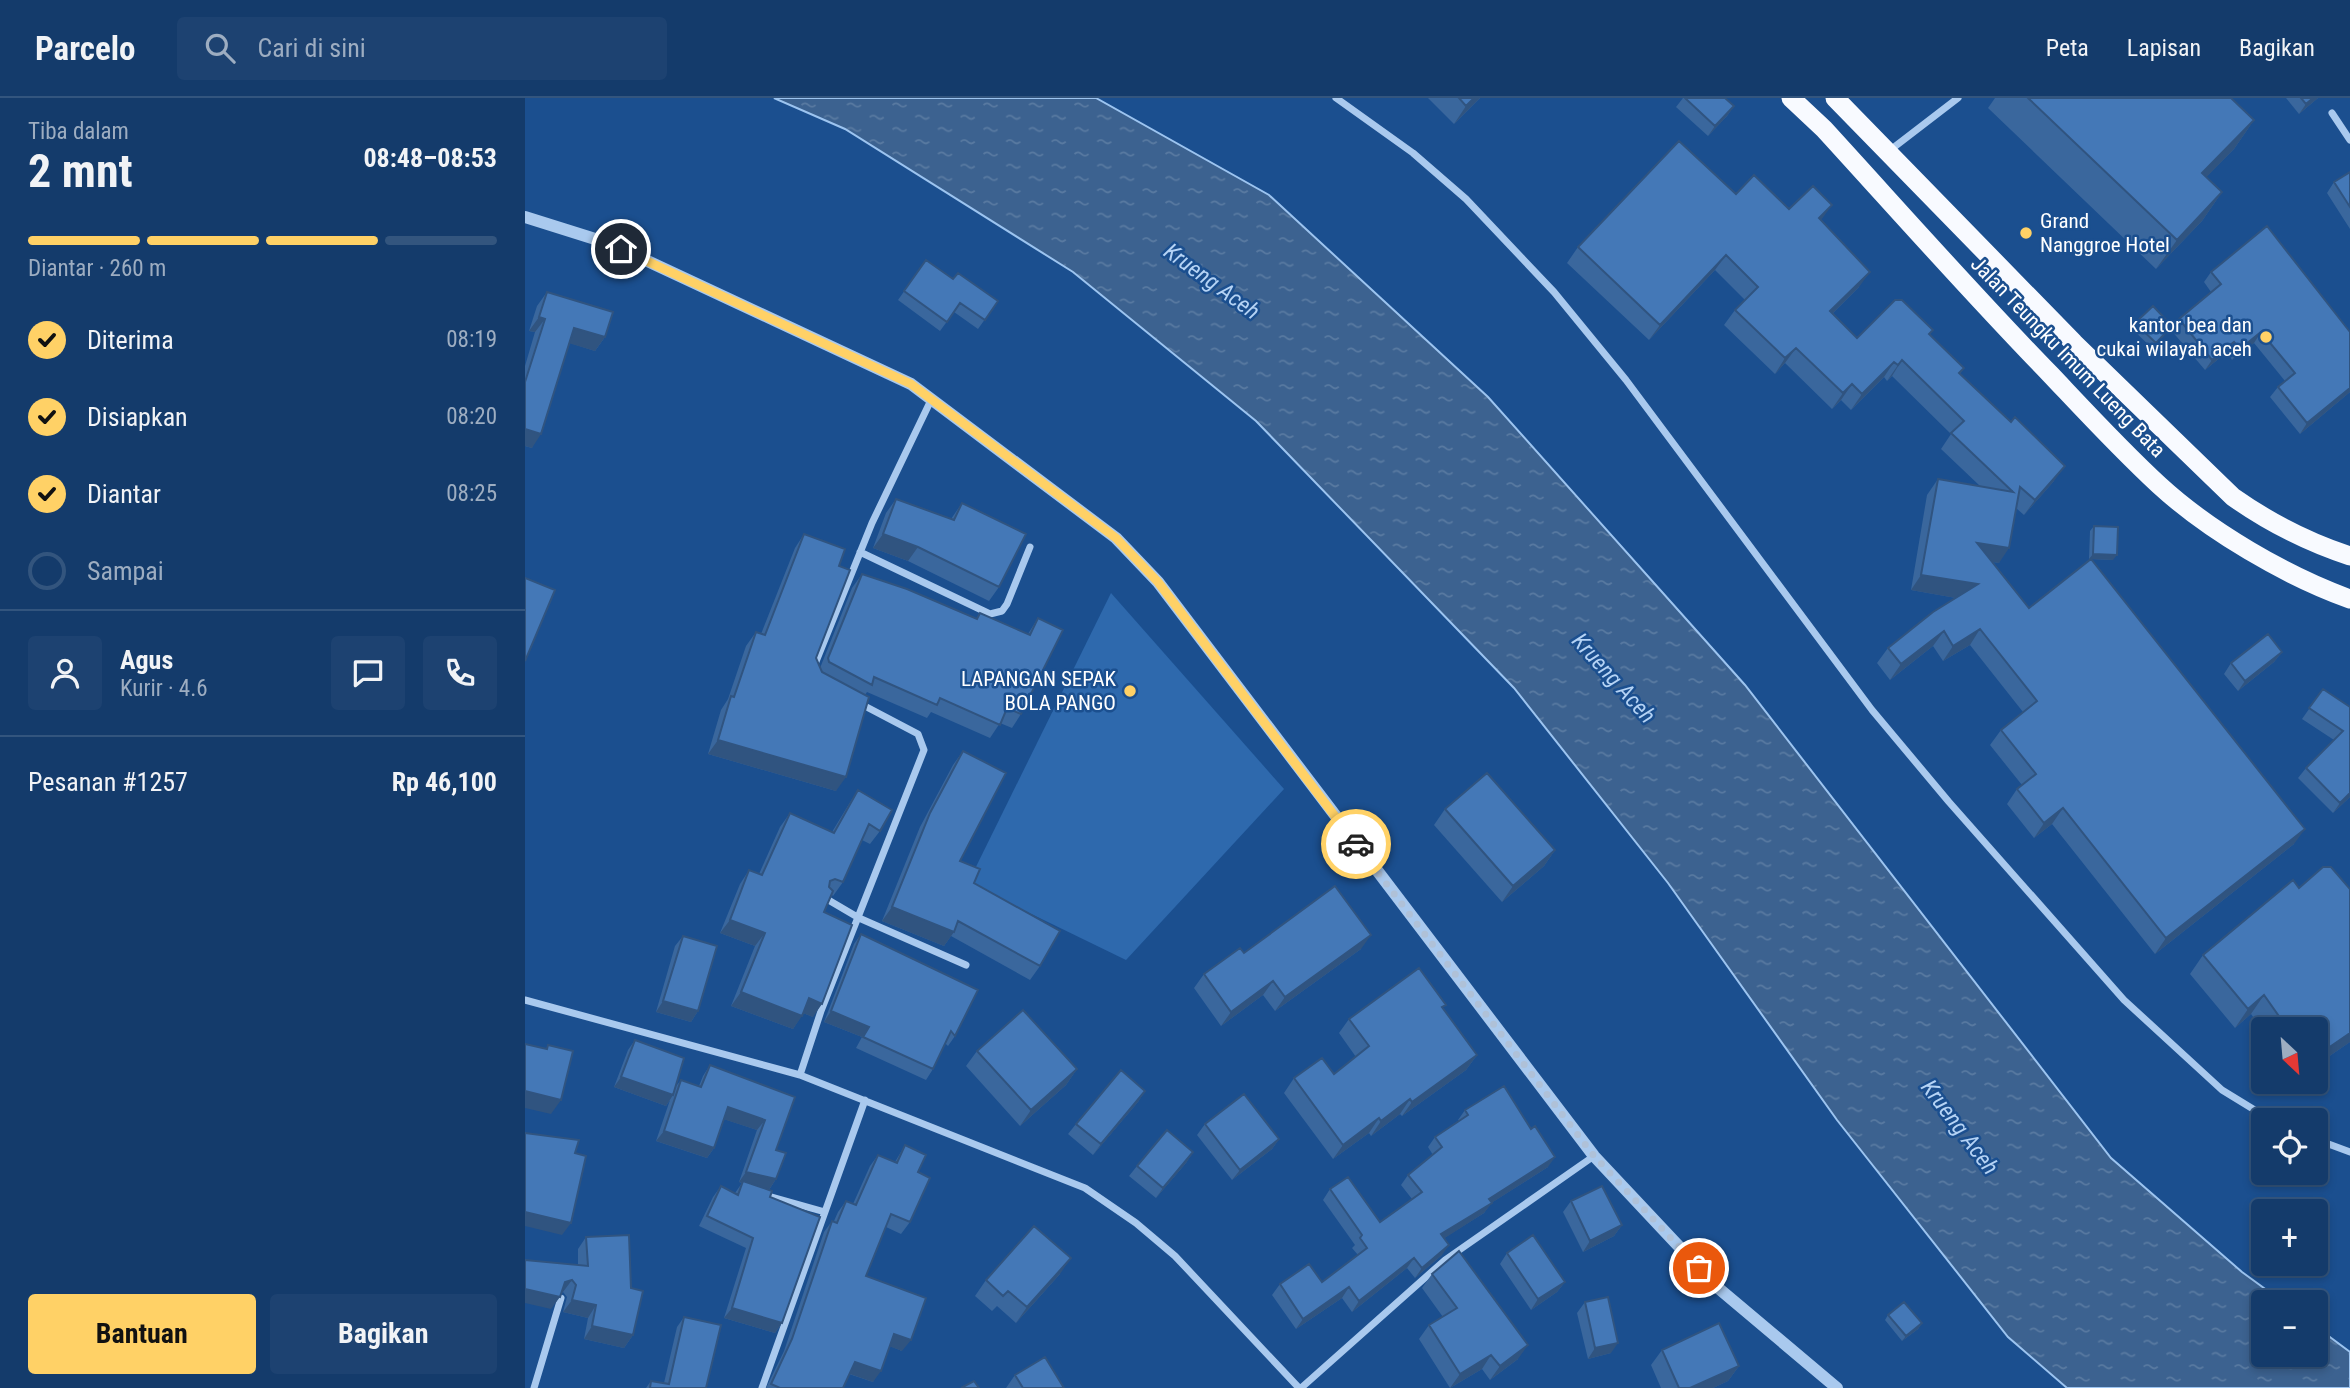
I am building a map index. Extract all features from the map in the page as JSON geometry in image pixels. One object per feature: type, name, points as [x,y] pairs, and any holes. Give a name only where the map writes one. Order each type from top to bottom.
[{"type":"highway","name":"Jalan Teungku Imum Lueng Bata","points":[[1791,98],[1824,129],[2016,340],[2161,487],[2215,527],[2269,560],[2323,589],[2350,599]]},
{"type":"highway","name":"Jalan Teungku Imum Lueng Bata","points":[[1835,98],[2074,343],[2233,497],[2257,514],[2311,543],[2350,556]]},
{"type":"street","points":[[1336,98],[1413,153],[1466,199],[1554,292],[1626,380],[1864,700],[1949,802],[2125,1000],[2222,1090],[2251,1108]]},
{"type":"street","points":[[1887,153],[1958,98]]},
{"type":"street","points":[[2332,113],[2350,140]]},
{"type":"street","points":[[525,216],[611,244],[911,384],[932,397],[1116,538],[1158,582],[1594,1156],[1717,1287],[1837,1388]]},
{"type":"street","points":[[815,680],[814,666],[860,552],[932,397]]},
{"type":"street","points":[[860,552],[990,614],[1002,611],[1007,604],[1030,547]]},
{"type":"street","points":[[800,1075],[821,1011],[924,750],[924,743],[918,734],[850,698]]},
{"type":"street","points":[[825,898],[859,918],[966,965]]},
{"type":"street","points":[[525,1000],[800,1075],[1085,1188],[1136,1223],[1175,1256],[1300,1388],[1445,1260],[1594,1156]]},
{"type":"street","points":[[762,1388],[865,1100]]},
{"type":"street","points":[[2328,1144],[2350,1152]]},
{"type":"street","points":[[752,1192],[825,1212]]},
{"type":"street","points":[[534,1388],[561,1298]]},
{"type":"shaded area","name":"LAPANGAN SEPAK BOLA PANGO","points":[[1111,593],[1284,789],[1126,960],[968,883]]},
{"type":"water","name":"Krueng Aceh","points":[[774,98],[1096,98],[1269,195],[1488,397],[1745,685],[2111,1158],[2242,1272],[2267,1290],[2251,1290],[2251,1367],[2328,1367],[2328,1336],[2350,1352],[2350,1388],[2067,1388],[2008,1337],[1837,1120],[1668,883],[1514,688],[1256,421],[1073,272],[845,129]]},
{"type":"building","points":[[1459,98],[1474,98],[1466,106]]},
{"type":"building","points":[[1685,98],[1725,98],[1734,106],[1715,126]]},
{"type":"building","points":[[2028,98],[2231,98],[2254,120],[2202,173],[2222,192],[2177,240]]},
{"type":"building","points":[[2301,98],[2313,98],[2306,104]]},
{"type":"building","points":[[1679,141],[1736,194],[1754,175],[1789,209],[1813,186],[1832,205],[1819,218],[1870,272],[1830,311],[1857,338],[1895,300],[1902,300],[1933,330],[1929,334],[1964,368],[1959,373],[2011,422],[2015,417],[2065,466],[2035,500],[2020,487],[2009,548],[1977,543],[2029,608],[2091,559],[2305,829],[2166,938],[2063,808],[2044,823],[2017,789],[2036,774],[2001,730],[2037,701],[1980,629],[1953,646],[1944,631],[1901,664],[1888,648],[1933,612],[1978,584],[1921,575],[1938,479],[2013,492],[1951,433],[1964,421],[1902,360],[1898,365],[1894,362],[1862,394],[1852,384],[1843,393],[1796,348],[1785,358],[1735,310],[1758,287],[1726,255],[1660,325],[1578,247]]},
{"type":"building","points":[[2350,172],[2350,207],[2334,182]]},
{"type":"building","name":"kantor bea dan cukai wilayah aceh","points":[[2267,226],[2350,332],[2350,388],[2307,423],[2278,387],[2295,373],[2261,332],[2240,349],[2234,342],[2212,360],[2179,319],[2221,284],[2211,272]]},
{"type":"building","points":[[926,260],[953,279],[958,273],[998,301],[985,320],[960,303],[947,322],[904,291]]},
{"type":"building","points":[[547,292],[613,312],[605,337],[574,328],[541,434],[525,429],[525,382],[545,319],[539,317]]},
{"type":"building","points":[[2153,306],[2172,326],[2156,343],[2135,323]]},
{"type":"building","points":[[896,499],[954,520],[962,503],[1026,534],[999,587],[918,547],[883,534]]},
{"type":"building","points":[[2094,526],[2118,527],[2117,555],[2093,554]]},
{"type":"building","points":[[804,534],[845,549],[839,566],[850,570],[816,658],[822,672],[869,697],[846,777],[718,740],[731,696],[734,697],[756,632],[765,635]]},
{"type":"building","points":[[862,574],[907,589],[977,619],[980,613],[1030,635],[1038,618],[1063,630],[1021,714],[1007,708],[1000,725],[940,698],[937,705],[874,677],[872,685],[829,662],[828,658]]},
{"type":"building","points":[[525,578],[555,590],[525,661]]},
{"type":"building","points":[[2268,634],[2282,652],[2245,681],[2231,663]]},
{"type":"building","points":[[2323,689],[2350,707],[2350,793],[2340,803],[2306,768],[2343,731],[2309,708]]},
{"type":"building","points":[[963,751],[1006,773],[960,861],[980,869],[974,883],[1060,931],[1040,966],[958,921],[954,932],[892,907],[930,813]]},
{"type":"building","points":[[1487,773],[1555,850],[1513,886],[1445,809]]},
{"type":"building","points":[[858,790],[892,810],[880,831],[869,824],[843,882],[835,879],[830,881],[829,887],[833,891],[824,912],[852,925],[822,1004],[809,998],[802,1016],[741,992],[765,933],[730,920],[749,870],[762,875],[790,813],[834,833]]},
{"type":"building","points":[[2323,867],[2331,867],[2350,889],[2350,1033],[2328,1048],[2328,1017],[2280,1017],[2264,995],[2248,1009],[2203,955],[2293,880],[2299,888]]},
{"type":"building","points":[[1335,886],[1371,935],[1285,997],[1273,981],[1231,1012],[1204,974],[1240,948],[1244,953]]},
{"type":"building","points":[[861,934],[978,990],[955,1036],[951,1031],[933,1069],[863,1037],[869,1027],[831,1011]]},
{"type":"building","points":[[683,936],[717,946],[698,1011],[663,1001]]},
{"type":"building","points":[[1419,968],[1446,1005],[1442,1007],[1477,1055],[1412,1102],[1410,1099],[1381,1121],[1379,1118],[1343,1145],[1294,1078],[1322,1058],[1334,1074],[1369,1046],[1349,1019]]},
{"type":"building","points":[[1023,1010],[1077,1069],[1031,1110],[977,1051]]},
{"type":"building","points":[[635,1040],[684,1058],[673,1095],[621,1077]]},
{"type":"building","points":[[525,1044],[547,1049],[548,1045],[573,1051],[561,1100],[525,1091]]},
{"type":"building","points":[[710,1065],[795,1097],[776,1150],[786,1153],[776,1179],[746,1172],[765,1120],[728,1107],[714,1148],[664,1131],[681,1080],[701,1087]]},
{"type":"building","points":[[1121,1070],[1145,1091],[1101,1144],[1076,1124]]},
{"type":"building","points":[[1504,1086],[1531,1129],[1535,1126],[1555,1157],[1489,1199],[1492,1203],[1441,1234],[1449,1245],[1422,1268],[1414,1258],[1359,1301],[1349,1287],[1303,1319],[1280,1284],[1309,1264],[1322,1282],[1367,1248],[1360,1238],[1362,1235],[1330,1189],[1348,1177],[1380,1222],[1422,1192],[1408,1175],[1442,1147],[1435,1137],[1468,1115],[1465,1110]]},
{"type":"building","points":[[1244,1094],[1279,1139],[1240,1170],[1205,1124]]},
{"type":"building","points":[[1167,1130],[1193,1152],[1163,1188],[1137,1166]]},
{"type":"building","points":[[525,1133],[579,1140],[575,1153],[586,1156],[571,1223],[525,1212]]},
{"type":"building","points":[[905,1145],[926,1155],[918,1172],[930,1178],[910,1222],[891,1214],[866,1276],[926,1298],[911,1340],[894,1334],[881,1371],[855,1362],[843,1388],[780,1388],[771,1384],[792,1339],[832,1221],[837,1223],[846,1201],[856,1205],[878,1155],[897,1163]]},
{"type":"building","points":[[743,1181],[772,1191],[770,1197],[820,1217],[782,1323],[732,1308],[753,1238],[707,1216],[721,1186],[738,1195]]},
{"type":"building","points":[[1602,1186],[1622,1225],[1590,1241],[1571,1201]]},
{"type":"building","points":[[1034,1226],[1071,1258],[1027,1307],[1008,1291],[1003,1296],[986,1280]]},
{"type":"building","points":[[629,1235],[631,1288],[643,1291],[633,1335],[592,1326],[596,1305],[572,1300],[576,1285],[572,1280],[565,1282],[560,1297],[525,1289],[525,1260],[588,1266],[586,1237]]},
{"type":"building","points":[[1533,1235],[1565,1282],[1538,1299],[1507,1253]]},
{"type":"building","points":[[1459,1251],[1528,1345],[1500,1366],[1491,1355],[1460,1374],[1429,1325],[1457,1308],[1432,1274]]},
{"type":"building","points":[[1608,1297],[1618,1343],[1595,1348],[1585,1302]]},
{"type":"building","points":[[1904,1302],[1922,1323],[1906,1336],[1888,1315]]},
{"type":"building","points":[[684,1317],[721,1325],[706,1388],[650,1388],[651,1381],[669,1384]]},
{"type":"building","points":[[1719,1323],[1739,1366],[1690,1388],[1679,1388],[1662,1350]]},
{"type":"building","points":[[1045,1357],[1064,1388],[1023,1388],[1015,1375]]},
{"type":"building","points":[[974,1381],[979,1388],[961,1388]]},
{"type":"way so far","points":[[1356,844],[1594,1156],[1699,1268]]},
{"type":"place","name":"Grand Nanggroe Hotel","points":[[2026,233]]},
{"type":"place","name":"kantor bea dan cukai wilayah aceh","points":[[2266,337]]},
{"type":"place","name":"LAPANGAN SEPAK BOLA PANGO","points":[[1130,691]]},
{"type":"route","points":[[621,249],[911,384],[932,397],[1116,538],[1158,582],[1356,844]]}]
